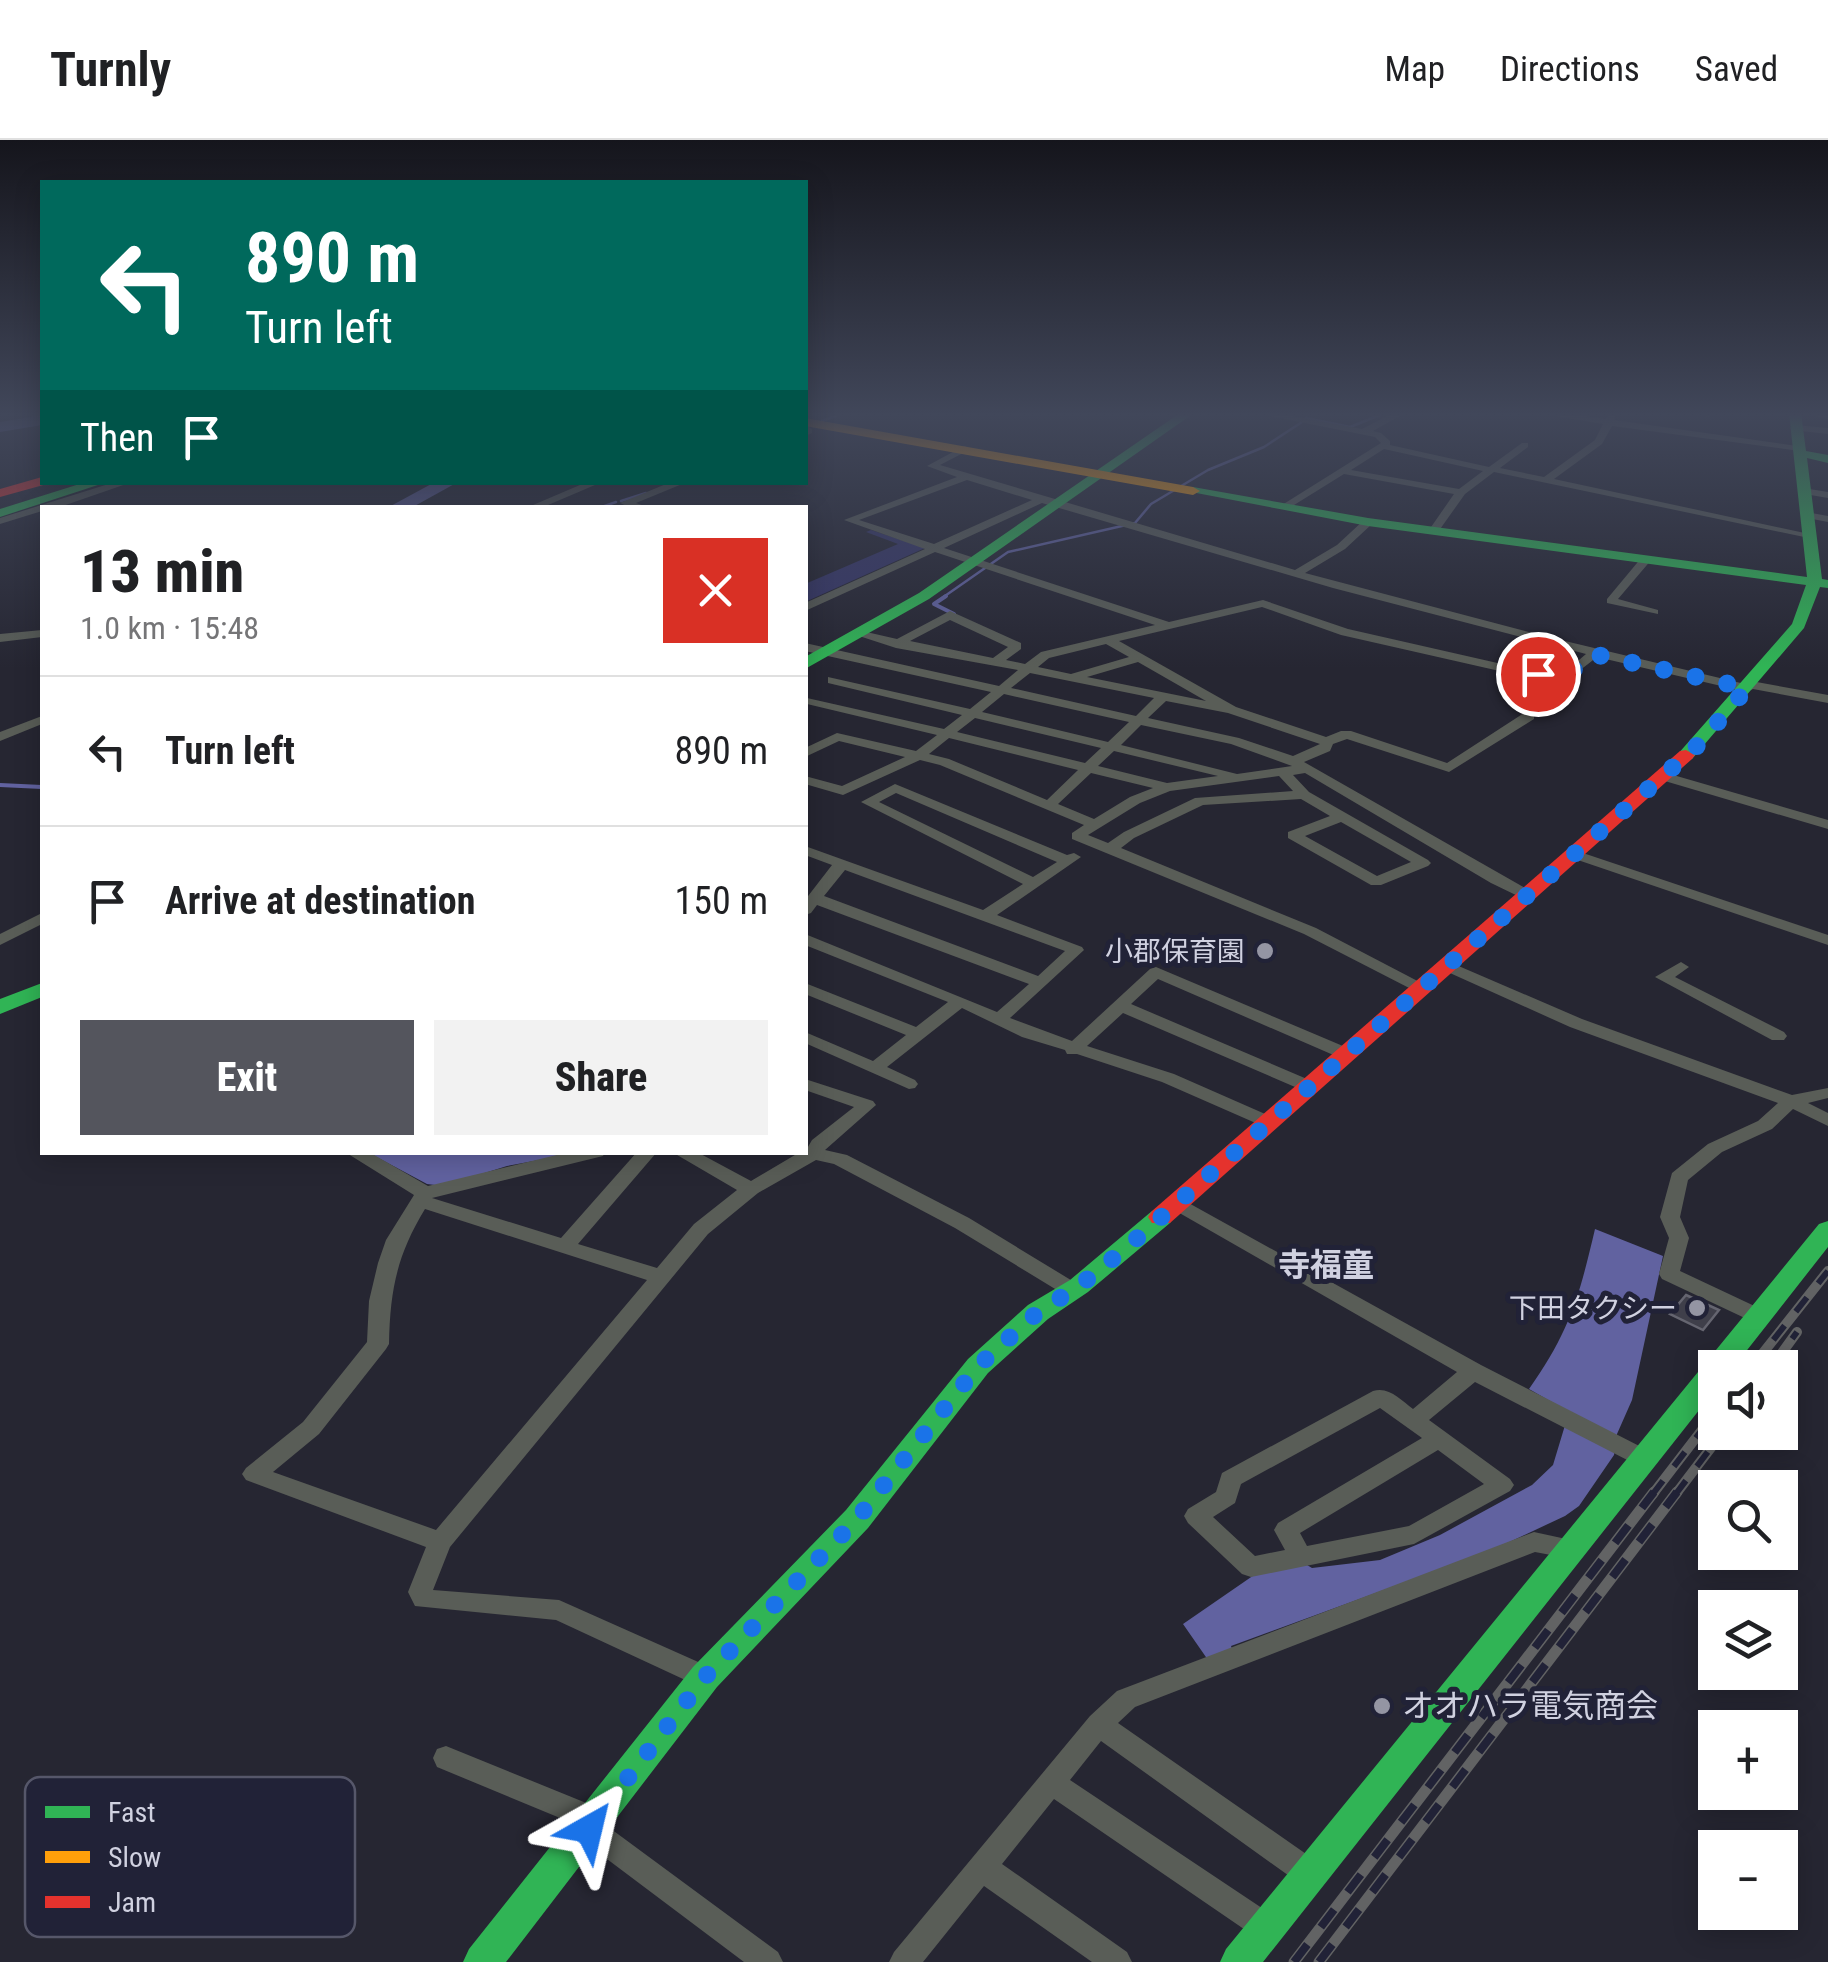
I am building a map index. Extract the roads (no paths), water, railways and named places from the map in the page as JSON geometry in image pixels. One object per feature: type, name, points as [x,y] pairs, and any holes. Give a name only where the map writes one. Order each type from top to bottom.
[{"type":"main road","points":[[0,513],[48,498]]},
{"type":"main road","points":[[808,662],[862,635],[975,562],[1056,498]]},
{"type":"main road","points":[[1239,498],[1368,522],[1822,583]]},
{"type":"main road","points":[[482,1962],[705,1677],[857,1519],[978,1366],[1038,1312],[1072,1290],[1176,1202],[1699,744],[1799,625],[1822,583],[1815,523],[1806,498]]},
{"type":"main road","points":[[0,1006],[40,990]]},
{"type":"main road","points":[[1239,1962],[1828,1230]]},
{"type":"street","points":[[910,498],[850,520],[1172,626]]},
{"type":"street","points":[[1040,498],[1492,629],[1593,654],[1828,699]]},
{"type":"street","points":[[1286,507],[1300,498]]},
{"type":"street","points":[[1434,530],[1456,498]]},
{"type":"street","points":[[1663,498],[1815,523]]},
{"type":"street","points":[[808,607],[1051,501]]},
{"type":"street","points":[[0,521],[40,509]]},
{"type":"street","points":[[1296,574],[1340,547],[1368,522]]},
{"type":"street","points":[[1646,559],[1610,601],[1654,612]]},
{"type":"street","points":[[808,781],[843,792],[920,756],[1046,655],[1264,602],[1346,632],[1561,680],[1593,654]]},
{"type":"street","points":[[808,703],[832,680],[950,616],[1016,646],[996,662]]},
{"type":"street","points":[[1480,637],[1492,629]]},
{"type":"street","points":[[0,638],[40,634]]},
{"type":"street","points":[[862,635],[1231,710],[1326,742],[1346,734],[1449,768],[1529,716]]},
{"type":"street","points":[[1106,640],[1231,710]]},
{"type":"street","points":[[1455,654],[1468,646]]},
{"type":"street","points":[[808,648],[1234,741],[1294,768],[1527,895]]},
{"type":"street","points":[[1071,677],[1138,658]]},
{"type":"street","points":[[832,680],[1235,776]]},
{"type":"street","points":[[1048,806],[1163,696]]},
{"type":"street","points":[[808,703],[1167,787]]},
{"type":"street","points":[[808,752],[871,716]]},
{"type":"street","points":[[0,737],[40,721]]},
{"type":"street","points":[[837,736],[920,756],[1093,824]]},
{"type":"street","points":[[1326,742],[1326,748],[1294,768],[1167,787],[1077,836],[1310,931],[1421,987]]},
{"type":"street","points":[[1294,768],[1304,795]]},
{"type":"street","points":[[1663,776],[1828,826]]},
{"type":"street","points":[[1033,883],[958,850],[930,830],[868,802],[895,788],[1068,861]]},
{"type":"street","points":[[985,916],[1068,861],[1200,801],[1304,795],[1423,863],[1376,882],[1293,835],[1341,817]]},
{"type":"street","points":[[808,851],[1076,950],[998,1020]]},
{"type":"street","points":[[1574,854],[1828,940]]},
{"type":"street","points":[[842,864],[810,904],[1040,982]]},
{"type":"street","points":[[0,940],[40,919]]},
{"type":"street","points":[[808,940],[1073,1050],[1168,1078],[1268,1122]]},
{"type":"street","points":[[1446,966],[1576,1023],[1791,1100],[1828,1120]]},
{"type":"street","points":[[1682,967],[1663,977],[1778,1036]]},
{"type":"street","points":[[1073,1050],[1156,972],[1344,1054]]},
{"type":"street","points":[[808,989],[919,1034]]},
{"type":"street","points":[[875,1068],[960,1002]]},
{"type":"street","points":[[1119,1005],[1308,1086]]},
{"type":"street","points":[[808,1038],[909,1084]]},
{"type":"street","points":[[705,1677],[559,1610],[424,1598],[420,1592],[440,1542],[712,1218],[751,1188],[814,1153],[819,1144],[867,1105],[808,1085]]},
{"type":"street","points":[[1756,1315],[1669,1274],[1679,1238],[1670,1217],[1679,1177],[1715,1148],[1765,1126],[1791,1100],[1828,1093]]},
{"type":"street","points":[[814,1153],[840,1160],[962,1223],[1072,1290]]},
{"type":"street","points":[[359,1155],[424,1198],[662,1276]]},
{"type":"street","points":[[440,1542],[254,1474],[310,1428],[378,1344],[379,1301],[392,1252],[424,1198],[585,1155]]},
{"type":"street","points":[[565,1246],[645,1155]]},
{"type":"street","points":[[687,1155],[751,1188]]},
{"type":"street","points":[[1176,1202],[1473,1372],[1643,1458]]},
{"type":"street","points":[[1414,1420],[1473,1372]]},
{"type":"street","points":[[1381,1397],[1414,1420],[1502,1485],[1414,1534],[1251,1567],[1196,1516],[1227,1498],[1230,1479],[1381,1397]]},
{"type":"street","points":[[1301,1557],[1286,1530],[1439,1439]]},
{"type":"street","points":[[904,1962],[1098,1724],[1126,1699],[1534,1542],[1572,1549]]},
{"type":"street","points":[[1098,1724],[1309,1874]]},
{"type":"street","points":[[446,1758],[592,1824],[768,1962]]},
{"type":"street","points":[[1051,1782],[1267,1928]]},
{"type":"street","points":[[983,1868],[1117,1962]]},
{"type":"water","points":[[373,1155],[566,1155],[507,1166],[443,1186],[427,1184]]},
{"type":"water","points":[[1595,1229],[1663,1256],[1632,1400],[1617,1434],[1614,1455],[1579,1506],[1488,1552],[1231,1646],[1233,1652],[1208,1660],[1183,1624],[1257,1573],[1380,1560],[1440,1535],[1532,1485],[1553,1465],[1569,1412],[1529,1389],[1571,1313]]},
{"type":"waterway","points":[[402,505],[417,498]]},
{"type":"waterway","points":[[621,501],[630,498]]},
{"type":"waterway","points":[[942,598],[1008,552],[1135,523],[1161,498]]},
{"type":"waterway","points":[[608,505],[616,502]]},
{"type":"waterway","points":[[946,596],[934,604],[954,614]]},
{"type":"waterway","points":[[0,785],[40,787]]},
{"type":"railway","points":[[1765,1350],[1828,1271]]},
{"type":"railway","points":[[1784,1350],[1797,1332]]},
{"type":"railway","points":[[1652,1495],[1698,1435]]},
{"type":"railway","points":[[1675,1495],[1709,1450]]},
{"type":"railway","points":[[1294,1962],[1654,1492]]},
{"type":"railway","points":[[1319,1962],[1677,1492]]},
{"type":"place","name":"小郡保育園","points":[[1265,951]]},
{"type":"place","name":"下田タクシー","points":[[1697,1308]]},
{"type":"place","name":"オオハラ電気商会","points":[[1382,1706]]},
{"type":"district","name":"寺福童","points":[[1326,1265]]}]
